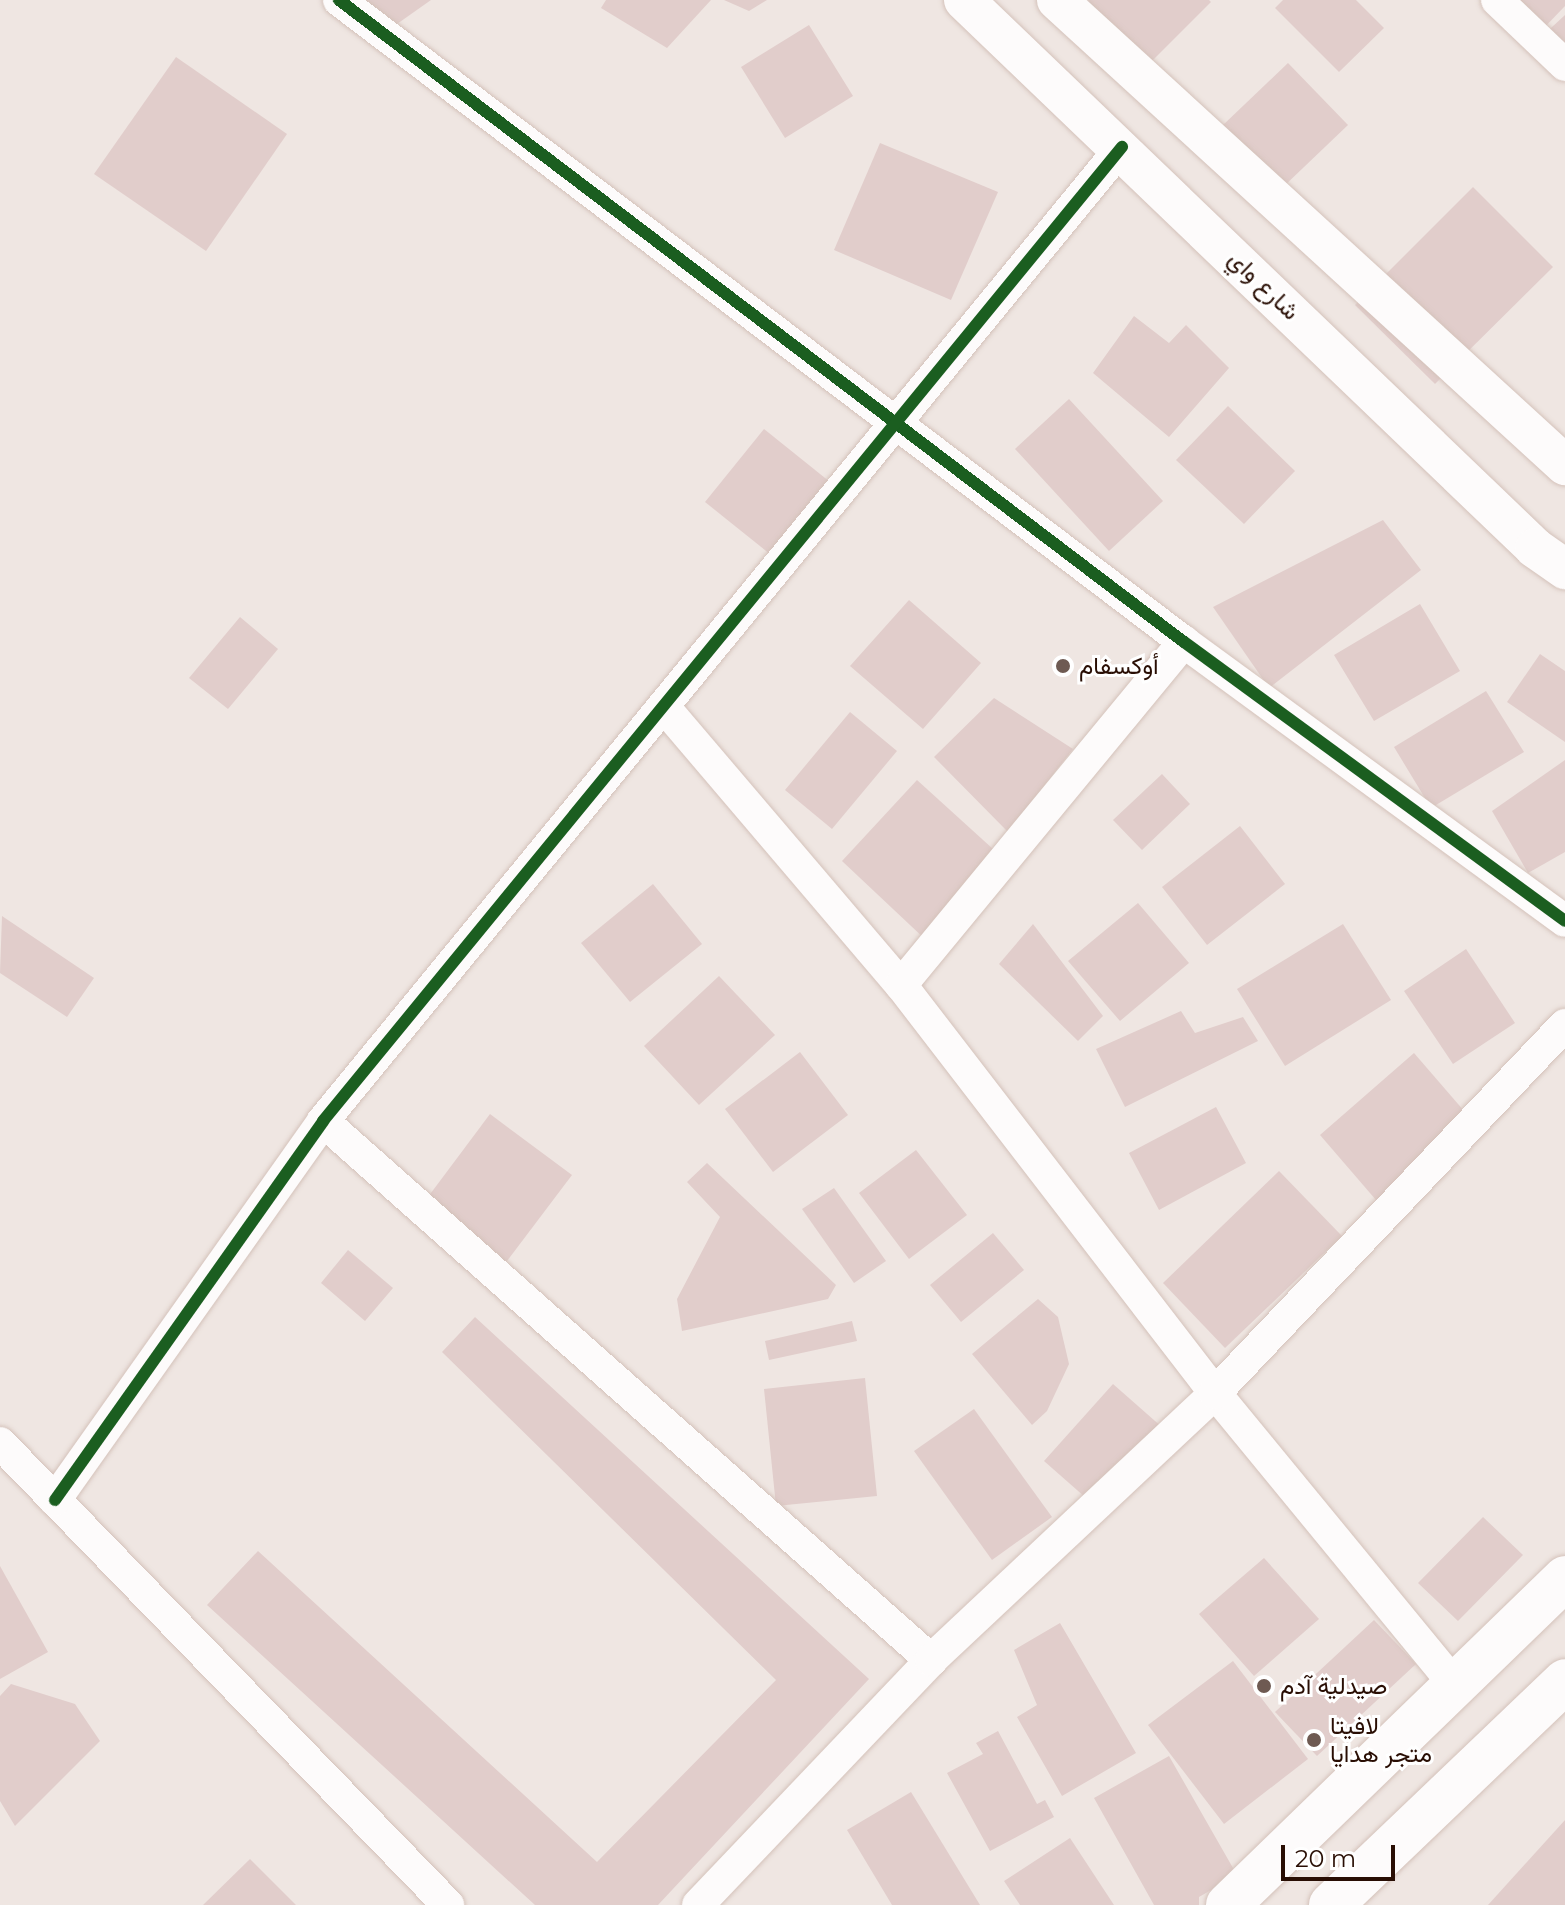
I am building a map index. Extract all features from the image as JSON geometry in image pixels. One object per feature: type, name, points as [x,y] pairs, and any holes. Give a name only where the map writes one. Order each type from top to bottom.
[{"type":"main road","points":[[1228,1905],[1565,1578]]},
{"type":"main road","points":[[1331,1905],[1565,1681]]},
{"type":"street","points":[[339,0],[897,420],[1184,642],[1565,921]]},
{"type":"street","points":[[1057,0],[1565,465]]},
{"type":"street","points":[[1497,0],[1565,65]]},
{"type":"street","name":"شارع واي","points":[[973,3],[1535,548],[1565,569]]},
{"type":"street","points":[[55,1500],[323,1121],[665,708],[1122,147]]},
{"type":"street","points":[[901,985],[1184,642]]},
{"type":"street","points":[[665,708],[901,985],[1215,1393],[1454,1684]]},
{"type":"street","points":[[698,1905],[931,1660],[1215,1393],[1565,1025]]},
{"type":"street","points":[[323,1121],[931,1660]]},
{"type":"street","points":[[0,1443],[448,1905]]},
{"type":"building","points":[[354,0],[431,0],[380,36]]},
{"type":"building","points":[[606,0],[711,0],[667,48],[601,8]]},
{"type":"building","points":[[724,0],[767,0],[749,11]]},
{"type":"building","points":[[1089,0],[1211,2],[1134,79],[1072,17]]},
{"type":"building","points":[[1283,0],[1356,0],[1384,28],[1339,72],[1275,8]]},
{"type":"building","points":[[1509,0],[1565,0],[1565,6],[1541,31]]},
{"type":"building","points":[[1565,15],[1565,71],[1537,41]]},
{"type":"building","points":[[809,25],[853,96],[785,138],[741,67]]},
{"type":"building","points":[[176,57],[287,134],[206,251],[94,174]]},
{"type":"building","points":[[1288,63],[1348,125],[1260,209],[1200,147]]},
{"type":"building","points":[[880,143],[998,192],[951,300],[834,250]]},
{"type":"building","points":[[1473,187],[1553,267],[1435,384],[1355,305]]},
{"type":"building","points":[[1134,316],[1169,343],[1186,325],[1229,368],[1169,437],[1093,373]]},
{"type":"building","points":[[1069,399],[1163,501],[1109,551],[1015,449]]},
{"type":"building","points":[[1228,406],[1295,471],[1244,524],[1176,460]]},
{"type":"building","points":[[764,429],[845,494],[786,567],[705,502]]},
{"type":"building","points":[[1383,520],[1421,570],[1269,688],[1213,607]]},
{"type":"building","points":[[909,600],[981,663],[923,729],[850,666]]},
{"type":"building","points":[[1420,604],[1460,671],[1374,721],[1334,655]]},
{"type":"building","points":[[240,617],[278,649],[228,709],[189,678]]},
{"type":"building","points":[[1540,654],[1565,671],[1565,742],[1507,702]]},
{"type":"building","points":[[1486,691],[1524,752],[1431,808],[1394,747]]},
{"type":"building","points":[[994,698],[1073,749],[1008,832],[934,757]]},
{"type":"building","points":[[850,712],[897,751],[832,829],[785,790]]},
{"type":"building","points":[[1565,760],[1565,852],[1528,873],[1492,811]]},
{"type":"building","points":[[1162,774],[1190,804],[1142,850],[1113,820]]},
{"type":"building","points":[[917,780],[1004,859],[927,941],[842,861]]},
{"type":"building","points":[[1240,826],[1285,884],[1207,945],[1162,887]]},
{"type":"building","points":[[653,884],[702,944],[630,1002],[581,943]]},
{"type":"building","points":[[1138,903],[1189,963],[1120,1021],[1068,961]]},
{"type":"building","points":[[2,916],[94,978],[67,1017],[0,973]]},
{"type":"building","points":[[1033,924],[1103,1016],[1078,1041],[999,964]]},
{"type":"building","points":[[1343,924],[1391,1000],[1285,1066],[1237,989]]},
{"type":"building","points":[[1466,949],[1515,1023],[1453,1064],[1404,991]]},
{"type":"building","points":[[719,976],[775,1035],[699,1105],[644,1046]]},
{"type":"building","points":[[1181,1011],[1195,1033],[1243,1017],[1258,1041],[1125,1107],[1096,1049]]},
{"type":"building","points":[[800,1052],[848,1115],[773,1172],[725,1109]]},
{"type":"building","points":[[1414,1053],[1471,1119],[1376,1200],[1320,1135]]},
{"type":"building","points":[[1216,1107],[1246,1163],[1159,1210],[1129,1153]]},
{"type":"building","points":[[490,1114],[572,1175],[504,1265],[422,1205]]},
{"type":"building","points":[[916,1150],[967,1215],[909,1259],[859,1193]]},
{"type":"building","points":[[707,1163],[836,1285],[828,1299],[682,1331],[677,1299],[720,1217],[687,1182]]},
{"type":"building","points":[[1279,1171],[1342,1236],[1225,1348],[1163,1283]]},
{"type":"building","points":[[834,1188],[886,1261],[854,1283],[802,1209]]},
{"type":"building","points":[[993,1233],[1024,1270],[961,1322],[930,1285]]},
{"type":"building","points":[[348,1250],[393,1288],[365,1321],[321,1283]]},
{"type":"building","points":[[1038,1299],[1058,1317],[1069,1364],[1047,1411],[1032,1425],[972,1354]]},
{"type":"building","points":[[475,1317],[869,1679],[658,1905],[535,1905],[207,1605],[258,1551],[597,1862],[776,1680],[442,1352]]},
{"type":"building","points":[[852,1321],[857,1341],[769,1360],[765,1341]]},
{"type":"building","points":[[865,1378],[877,1496],[776,1506],[764,1389]]},
{"type":"building","points":[[1113,1384],[1163,1428],[1094,1505],[1044,1461]]},
{"type":"building","points":[[974,1409],[1052,1517],[992,1560],[914,1451]]},
{"type":"building","points":[[1483,1517],[1523,1555],[1458,1621],[1418,1583]]},
{"type":"building","points":[[1264,1558],[1319,1619],[1254,1676],[1199,1614]]},
{"type":"building","points":[[0,1566],[48,1652],[0,1679]]},
{"type":"building","points":[[1374,1620],[1416,1664],[1317,1756],[1275,1712]]},
{"type":"building","points":[[1060,1623],[1136,1753],[1062,1796],[1017,1717],[1037,1705],[1014,1650]]},
{"type":"building","points":[[1233,1661],[1308,1759],[1224,1824],[1148,1725]]},
{"type":"building","points":[[11,1684],[75,1704],[100,1741],[15,1826],[0,1801],[0,1696]]},
{"type":"building","points":[[998,1731],[1037,1804],[1045,1800],[1054,1817],[990,1851],[947,1773],[983,1754],[976,1743]]},
{"type":"building","points":[[1169,1756],[1237,1875],[1199,1897],[1199,1905],[1154,1905],[1094,1798]]},
{"type":"building","points":[[911,1792],[980,1905],[892,1905],[847,1830]]},
{"type":"building","points":[[1565,1820],[1565,1905],[1488,1905]]},
{"type":"building","points":[[1070,1838],[1114,1905],[1020,1905],[1004,1881]]},
{"type":"building","points":[[250,1859],[296,1905],[203,1905]]},
{"type":"cycle path","points":[[339,0],[1184,642],[1565,921]]},
{"type":"cycle path","points":[[55,1500],[323,1121],[1122,147]]},
{"type":"place","name":"أوكسفام","points":[[1063,666]]},
{"type":"place","name":"صيدلية آدم","points":[[1264,1686]]},
{"type":"place","name":"لافيتا متجر هدايا","points":[[1314,1740]]}]
